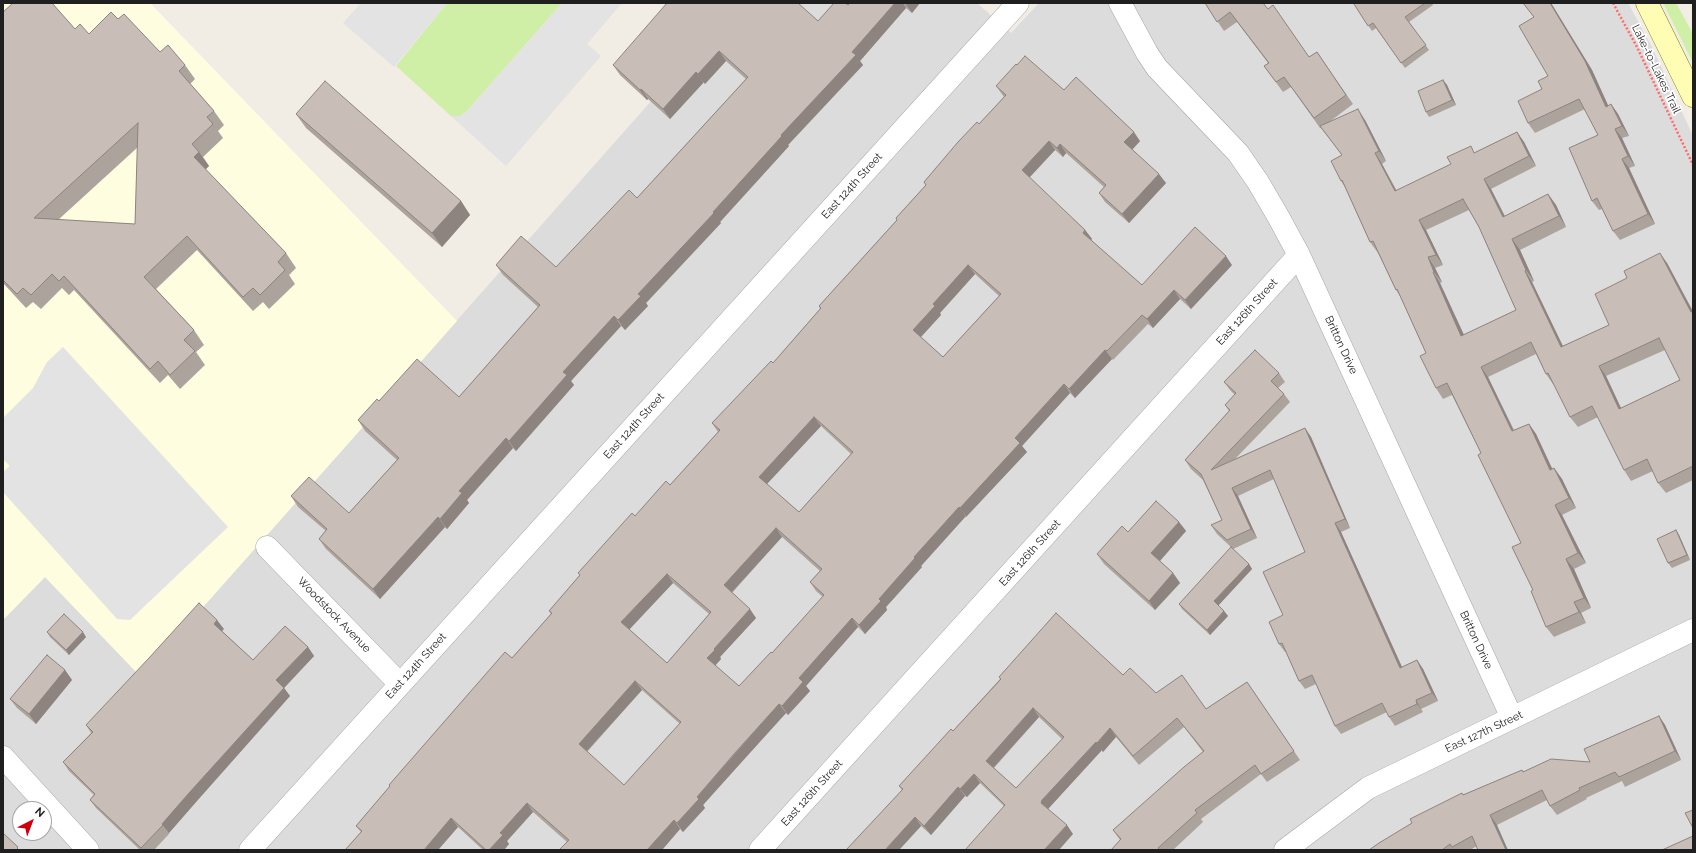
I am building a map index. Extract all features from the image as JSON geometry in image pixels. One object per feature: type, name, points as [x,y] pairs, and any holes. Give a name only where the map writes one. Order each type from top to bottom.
[{"type":"main road","points":[[1647,3],[1693,96]]},
{"type":"street","name":"East 124th Street","points":[[250,850],[1018,3]]},
{"type":"street","name":"Britton Drive","points":[[1120,3],[1147,53],[1157,68],[1238,153],[1258,182],[1299,255],[1512,718]]},
{"type":"street","name":"East 126th Street","points":[[760,850],[1299,255]]},
{"type":"street","name":"Woodstock Avenue","points":[[267,547],[400,684]]},
{"type":"street","name":"East 127th Street","points":[[1285,850],[1368,788],[1693,630]]},
{"type":"street","points":[[3,757],[88,850]]},
{"type":"path","name":"Lake-to-Lakes Trail","points":[[1613,3],[1637,47],[1693,165]]},
{"type":"shaded area","points":[[3,3],[150,3],[457,321],[141,677],[45,577],[3,620]]},
{"type":"shaded area","points":[[361,3],[447,3],[394,67],[343,23]]},
{"type":"shaded area","points":[[562,3],[622,3],[587,44],[601,56],[506,166],[451,116],[460,116],[466,112]]},
{"type":"shaded area","points":[[738,3],[977,3],[1011,33],[1039,3],[1628,3],[1652,47],[1693,136],[1693,850],[3,850],[3,620],[45,577],[141,677]]},
{"type":"shaded area","points":[[63,347],[228,527],[130,620],[117,619],[3,492],[3,472],[10,466],[3,459],[3,418],[33,388],[47,362]]},
{"type":"green space","points":[[447,3],[562,3],[466,112],[460,116],[451,116],[396,66]]},
{"type":"green space","points":[[1663,3],[1676,3],[1693,34],[1693,63]]},
{"type":"building","points":[[13,3],[52,3],[75,29],[80,24],[89,34],[111,12],[118,19],[124,14],[160,52],[168,45],[185,65],[179,71],[214,111],[207,117],[213,124],[192,144],[199,152],[194,157],[286,253],[278,262],[285,270],[260,295],[253,288],[243,297],[187,236],[144,277],[194,330],[184,340],[195,351],[170,375],[158,361],[150,369],[64,276],[59,281],[52,274],[31,295],[23,288],[17,294],[3,280],[3,12]],"holes":[[[138,123],[135,224],[34,218]]]},
{"type":"building","points":[[667,3],[798,3],[818,21],[834,3],[845,3],[848,5],[850,3],[895,3],[852,52],[856,55],[781,135],[782,136],[713,212],[714,213],[638,294],[641,296],[618,320],[614,316],[563,372],[567,375],[509,441],[506,438],[459,491],[462,493],[440,519],[438,517],[373,589],[319,539],[327,529],[291,496],[309,477],[349,513],[399,458],[358,420],[377,399],[379,401],[417,359],[459,397],[540,305],[496,265],[521,236],[556,267],[629,190],[637,198],[748,77],[719,51],[698,74],[696,72],[663,109],[641,89],[640,90],[613,65]]},
{"type":"building","points":[[1205,3],[1263,3],[1268,9],[1273,5],[1309,57],[1317,52],[1346,95],[1314,118],[1284,77],[1276,82],[1264,66],[1269,63],[1230,12],[1217,22]]},
{"type":"building","points":[[1425,3],[1405,17],[1426,45],[1401,63],[1373,23],[1368,26],[1354,4]]},
{"type":"building","points":[[1523,3],[1550,3],[1585,61],[1606,107],[1611,104],[1622,126],[1615,129],[1628,156],[1622,159],[1648,214],[1613,231],[1597,198],[1592,201],[1569,148],[1598,135],[1579,99],[1528,123],[1518,101],[1542,89],[1538,81],[1548,76],[1519,26],[1534,17]]},
{"type":"building","points":[[1025,56],[1064,90],[1076,77],[1134,132],[1124,142],[1159,174],[1122,214],[1099,193],[1106,185],[1060,144],[1057,148],[1049,141],[1022,170],[1085,230],[1083,233],[1142,285],[1195,227],[1226,256],[1185,300],[1174,290],[1147,319],[1142,315],[1107,351],[1105,350],[1069,389],[1064,384],[1015,438],[1020,443],[914,557],[915,558],[879,599],[881,601],[859,625],[852,618],[799,678],[803,682],[782,706],[779,704],[697,797],[699,799],[677,823],[674,820],[647,850],[559,850],[569,840],[527,803],[500,833],[503,835],[489,850],[486,850],[451,818],[424,850],[345,850],[362,831],[356,826],[390,786],[389,785],[505,652],[512,658],[552,613],[549,611],[580,575],[578,573],[632,513],[635,516],[666,481],[670,485],[720,430],[712,423],[771,361],[773,363],[821,308],[819,306],[897,220],[896,218],[926,185],[924,182],[958,142],[977,122],[979,124],[1006,95],[996,86],[1016,64],[1017,65]],"holes":[[[968,265],[1001,294],[943,357],[913,330],[935,306],[933,304]],[[814,417],[853,452],[799,512],[759,477]],[[776,528],[822,569],[810,582],[824,595],[772,653],[771,652],[739,686],[707,658],[750,609],[724,585]],[[667,574],[711,612],[667,663],[621,622]],[[635,681],[681,722],[624,785],[579,744]]]},
{"type":"building","points":[[1443,80],[1452,100],[1426,112],[1418,91]]},
{"type":"building","points":[[325,81],[461,201],[432,233],[296,114]]},
{"type":"building","points":[[1358,109],[1379,151],[1375,153],[1395,191],[1451,164],[1447,157],[1471,146],[1474,153],[1517,132],[1529,156],[1484,179],[1503,217],[1548,194],[1559,216],[1512,239],[1526,270],[1525,271],[1561,347],[1609,325],[1595,294],[1627,278],[1624,271],[1660,253],[1691,312],[1693,311],[1693,466],[1658,483],[1647,459],[1624,470],[1592,406],[1570,417],[1548,373],[1546,374],[1531,342],[1481,367],[1512,431],[1529,424],[1550,470],[1554,468],[1569,498],[1555,505],[1578,553],[1566,559],[1584,598],[1574,602],[1579,612],[1546,627],[1531,591],[1533,590],[1512,547],[1521,543],[1478,455],[1481,453],[1447,383],[1436,388],[1420,356],[1426,353],[1397,289],[1396,290],[1373,241],[1370,242],[1342,180],[1341,181],[1331,161],[1342,155],[1320,126]],"holes":[[[1463,199],[1479,227],[1516,310],[1461,336],[1433,272],[1428,257],[1436,255],[1419,220]],[[1659,338],[1680,380],[1619,409],[1599,366]]]},
{"type":"building","points":[[1255,350],[1279,373],[1271,381],[1284,394],[1211,470],[1305,428],[1345,519],[1335,523],[1400,668],[1417,660],[1432,693],[1416,700],[1417,704],[1389,717],[1382,703],[1335,726],[1312,675],[1299,681],[1282,643],[1279,644],[1269,622],[1283,615],[1263,572],[1305,552],[1270,470],[1232,488],[1251,529],[1227,540],[1211,525],[1222,520],[1201,474],[1185,460],[1230,410],[1225,405],[1236,393],[1224,382]]},
{"type":"building","points":[[1156,501],[1179,522],[1151,553],[1173,573],[1149,601],[1097,554],[1122,526],[1128,532]]},
{"type":"building","points":[[1676,530],[1687,555],[1668,563],[1657,539]]},
{"type":"building","points":[[1231,547],[1249,564],[1214,601],[1224,611],[1207,630],[1179,604]]},
{"type":"building","points":[[199,603],[217,620],[214,624],[253,660],[285,626],[308,647],[276,680],[284,688],[141,848],[90,800],[95,794],[63,762],[93,732],[86,725]]},
{"type":"building","points":[[1056,613],[1123,675],[1130,668],[1156,693],[1182,675],[1206,709],[1247,682],[1294,751],[1261,774],[1255,765],[1195,810],[1197,813],[1158,848],[1160,850],[1111,850],[1121,839],[1113,830],[1204,751],[1177,718],[1133,756],[1110,728],[1042,800],[1041,803],[1067,825],[1044,850],[965,850],[1005,805],[974,774],[960,789],[958,787],[924,826],[915,817],[885,850],[846,850],[903,789],[899,786],[951,729],[953,731],[1001,679],[999,677]],"holes":[[[1033,708],[1064,737],[1016,788],[986,761]]]},
{"type":"building","points":[[64,614],[83,632],[66,650],[47,632]]},
{"type":"building","points":[[47,655],[65,670],[29,714],[10,699]]},
{"type":"building","points":[[1659,716],[1675,751],[1619,777],[1615,772],[1579,788],[1580,790],[1550,806],[1542,790],[1490,815],[1506,850],[1478,850],[1472,836],[1452,847],[1450,844],[1442,850],[1369,850],[1412,823],[1410,819],[1462,793],[1463,795],[1522,770],[1523,772],[1551,759],[1590,762],[1584,749]]},
{"type":"building","points":[[1693,810],[1693,828],[1685,813]]},
{"type":"building","points":[[3,833],[18,847],[17,848],[19,850],[3,850]]},
{"type":"building","points":[[1693,836],[1693,850],[1662,850]]}]
